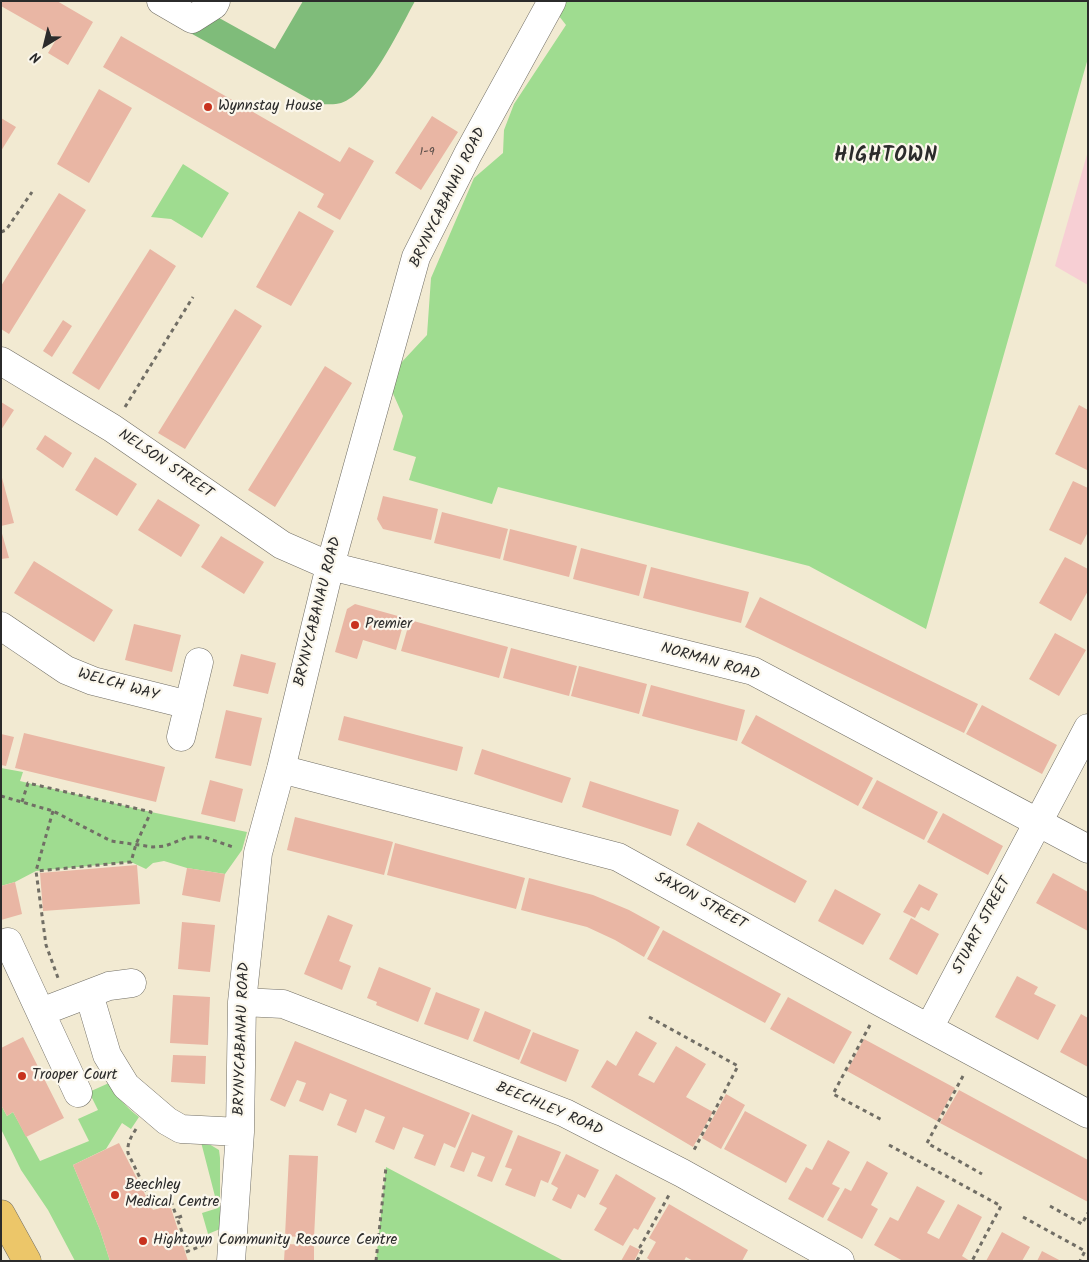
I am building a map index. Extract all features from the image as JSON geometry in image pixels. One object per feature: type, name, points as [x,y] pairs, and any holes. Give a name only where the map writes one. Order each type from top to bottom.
[{"type":"main road","points":[[1,1214],[26,1260]]},
{"type":"street","points":[[161,1],[192,19],[214,5],[216,1]]},
{"type":"street","name":"BRYNYCABANAU ROAD","points":[[232,1261],[240,1132],[242,1002],[258,854],[281,769],[330,566],[416,257],[468,154],[552,1]]},
{"type":"street","name":"NELSON STREET","points":[[1,361],[112,428],[282,544],[330,566]]},
{"type":"street","name":"NORMAN ROAD","points":[[330,566],[752,671],[1088,849]]},
{"type":"street","name":"WELCH WAY","points":[[1,626],[66,670],[93,681],[189,705]]},
{"type":"street","points":[[181,737],[199,662]]},
{"type":"street","name":"STUART STREET","points":[[929,1028],[1088,728]]},
{"type":"street","name":"SAXON STREET","points":[[281,769],[618,857],[1088,1114]]},
{"type":"street","points":[[8,942],[78,1093]]},
{"type":"street","points":[[41,1012],[109,986],[132,983]]},
{"type":"street","points":[[78,998],[107,1055],[126,1086],[150,1107],[167,1121],[181,1128],[240,1132]]},
{"type":"street","name":"BEECHLEY ROAD","points":[[242,1002],[282,1004],[565,1114],[682,1173],[840,1261]]},
{"type":"path","points":[[1,232],[6,230],[32,192]]},
{"type":"path","points":[[112,428],[193,297]]},
{"type":"path","points":[[22,802],[28,783],[151,812],[136,844],[131,862],[36,870]]},
{"type":"path","points":[[1,796],[53,810],[111,841],[147,847],[160,847],[188,837],[204,837],[258,854]]},
{"type":"path","points":[[53,810],[36,870],[46,945],[78,998]]},
{"type":"path","points":[[882,1003],[833,1094],[884,1122]]},
{"type":"path","points":[[637,1261],[643,1250],[640,1247],[682,1173],[738,1066],[649,1017]]},
{"type":"path","points":[[976,1054],[927,1143],[982,1174]]},
{"type":"path","points":[[150,1107],[127,1146],[139,1178],[154,1207],[171,1201],[189,1251]]},
{"type":"path","points":[[889,1145],[1001,1206],[972,1261]]},
{"type":"path","points":[[376,1261],[386,1168]]},
{"type":"path","points":[[1050,1206],[1082,1224],[1088,1213]]},
{"type":"path","points":[[177,1218],[182,1216]]},
{"type":"path","points":[[1023,1217],[1085,1251],[1080,1261]]},
{"type":"shaded area","points":[[1088,151],[1088,285],[1055,266]]},
{"type":"green space","points":[[303,1],[415,1],[393,43],[373,74],[352,97],[336,104],[318,104],[185,30],[212,14],[275,49]]},
{"type":"green space","points":[[566,1],[1088,1],[1088,58],[926,629],[809,566],[498,487],[492,504],[409,480],[416,457],[393,450],[403,416],[391,389],[399,365],[427,335],[431,278],[474,178],[503,153],[504,130],[514,104],[566,25],[559,16]]},
{"type":"green space","points":[[183,164],[229,193],[202,238],[171,219],[151,217]]},
{"type":"green space","points":[[1,768],[23,772],[20,781],[151,812],[247,832],[242,850],[225,874],[187,868],[164,861],[153,863],[146,869],[131,862],[36,871],[15,882],[1,886]]},
{"type":"green space","points":[[109,1083],[122,1102],[139,1117],[131,1129],[122,1123],[106,1149],[73,1165],[100,1230],[110,1261],[75,1261],[48,1210],[21,1170],[1,1129],[1,1105],[7,1116],[13,1112],[40,1161],[89,1141],[78,1119],[98,1110],[89,1092]]},
{"type":"green space","points":[[201,1142],[219,1150],[220,1158],[220,1229],[208,1234],[202,1213],[218,1208]]},
{"type":"green space","points":[[386,1167],[564,1261],[376,1261]]},
{"type":"building","points":[[1,1],[57,1],[93,22],[68,65],[48,53],[57,38],[1,6]]},
{"type":"building","name":"Wynnstay House","points":[[121,36],[340,162],[349,147],[374,161],[340,220],[317,207],[324,194],[103,67]]},
{"type":"building","points":[[99,89],[132,108],[89,183],[57,164]]},
{"type":"building","points":[[432,116],[458,132],[421,190],[395,173]]},
{"type":"building","points":[[1,118],[16,127],[1,151]]},
{"type":"building","points":[[59,193],[86,210],[9,334],[1,329],[1,286]]},
{"type":"building","points":[[299,211],[334,231],[291,306],[256,287]]},
{"type":"building","points":[[150,249],[176,266],[99,390],[72,373]]},
{"type":"building","points":[[235,309],[262,326],[185,449],[158,433]]},
{"type":"building","points":[[63,320],[72,326],[52,357],[43,351]]},
{"type":"building","points":[[325,366],[352,383],[275,507],[248,490]]},
{"type":"building","points":[[1,402],[14,410],[1,430]]},
{"type":"building","points":[[1079,405],[1088,410],[1087,470],[1055,454]]},
{"type":"building","points":[[45,435],[72,453],[63,468],[36,449]]},
{"type":"building","points":[[95,457],[137,484],[117,516],[75,490]]},
{"type":"building","points":[[1,474],[14,523],[1,526]]},
{"type":"building","points":[[1073,481],[1088,488],[1088,532],[1081,545],[1049,530]]},
{"type":"building","points":[[383,496],[438,509],[431,540],[383,529],[377,519]]},
{"type":"building","points":[[158,499],[200,525],[181,557],[138,530]]},
{"type":"building","points":[[442,512],[508,529],[500,559],[434,543]]},
{"type":"building","points":[[510,529],[577,546],[569,577],[503,560]]},
{"type":"building","points":[[1,530],[9,558],[1,559]]},
{"type":"building","points":[[221,536],[264,562],[244,594],[201,567]]},
{"type":"building","points":[[581,548],[647,565],[639,596],[573,579]]},
{"type":"building","points":[[1065,557],[1088,569],[1088,591],[1071,621],[1039,603]]},
{"type":"building","points":[[34,561],[113,610],[94,642],[14,593]]},
{"type":"building","points":[[651,567],[749,592],[741,623],[643,598]]},
{"type":"building","points":[[760,597],[978,704],[964,733],[745,627]]},
{"type":"building","points":[[355,604],[405,618],[396,650],[363,640],[357,659],[335,652],[347,609]]},
{"type":"building","points":[[410,620],[508,647],[499,678],[401,651]]},
{"type":"building","points":[[134,624],[181,635],[172,672],[125,660]]},
{"type":"building","points":[[1055,633],[1086,650],[1059,696],[1029,679]]},
{"type":"building","points":[[511,648],[577,666],[569,696],[503,678]]},
{"type":"building","points":[[241,654],[276,663],[268,694],[233,686]]},
{"type":"building","points":[[579,666],[647,684],[639,714],[571,696]]},
{"type":"building","points":[[651,685],[745,710],[737,741],[642,716]]},
{"type":"building","points":[[982,705],[1057,745],[1042,774],[966,734]]},
{"type":"building","points":[[226,710],[262,718],[251,766],[215,758]]},
{"type":"building","points":[[756,715],[873,778],[858,806],[741,743]]},
{"type":"building","points":[[344,716],[463,747],[457,771],[338,740]]},
{"type":"building","points":[[24,733],[165,767],[156,802],[15,768]]},
{"type":"building","points":[[1,734],[14,737],[6,766],[1,765]]},
{"type":"building","points":[[482,749],[571,778],[562,803],[474,774]]},
{"type":"building","points":[[210,780],[243,789],[235,822],[201,814]]},
{"type":"building","points":[[877,780],[938,812],[924,840],[862,808]]},
{"type":"building","points":[[590,781],[679,810],[671,836],[582,807]]},
{"type":"building","points":[[943,813],[1003,846],[988,875],[927,842]]},
{"type":"building","points":[[295,817],[393,842],[384,875],[287,850]]},
{"type":"building","points":[[698,822],[807,881],[795,903],[686,845]]},
{"type":"building","points":[[395,843],[525,878],[516,909],[387,875]]},
{"type":"building","points":[[137,865],[140,904],[43,911],[40,873]]},
{"type":"building","points":[[187,868],[225,874],[220,902],[182,895]]},
{"type":"building","points":[[1053,873],[1088,892],[1088,931],[1036,903]]},
{"type":"building","points":[[529,878],[593,895],[629,910],[660,927],[644,957],[615,940],[587,927],[521,910]]},
{"type":"building","points":[[15,882],[22,914],[1,920],[1,886]]},
{"type":"building","points":[[919,884],[938,894],[929,911],[921,907],[915,918],[903,912]]},
{"type":"building","points":[[835,889],[881,914],[863,945],[818,921]]},
{"type":"building","points":[[328,915],[353,925],[339,961],[351,966],[342,990],[304,974]]},
{"type":"building","points":[[911,918],[939,934],[917,975],[889,959]]},
{"type":"building","points":[[182,922],[215,925],[210,972],[178,969]]},
{"type":"building","points":[[663,930],[781,994],[765,1023],[647,959]]},
{"type":"building","points":[[379,967],[431,988],[418,1022],[376,1005],[377,1002],[367,998]]},
{"type":"building","points":[[1017,976],[1038,987],[1034,994],[1056,1005],[1038,1040],[995,1017]]},
{"type":"building","points":[[436,992],[480,1009],[468,1040],[424,1024]]},
{"type":"building","points":[[173,995],[210,997],[208,1045],[170,1043]]},
{"type":"building","points":[[788,997],[852,1032],[834,1064],[770,1029]]},
{"type":"building","points":[[485,1011],[531,1030],[519,1060],[473,1041]]},
{"type":"building","points":[[1081,1014],[1088,1018],[1088,1067],[1060,1052]]},
{"type":"building","points":[[636,1031],[657,1043],[638,1075],[654,1083],[676,1046],[706,1064],[686,1097],[713,1112],[693,1147],[591,1087],[607,1060],[616,1066]]},
{"type":"building","points":[[533,1032],[579,1050],[566,1082],[520,1063]]},
{"type":"building","name":"Trooper Court","points":[[23,1037],[64,1118],[26,1137],[13,1112],[7,1116],[1,1105],[1,1048]]},
{"type":"building","points":[[864,1039],[955,1088],[937,1121],[847,1071]]},
{"type":"building","points":[[295,1041],[470,1113],[455,1148],[444,1143],[435,1166],[414,1158],[424,1135],[403,1127],[394,1150],[375,1142],[385,1117],[365,1109],[356,1133],[337,1125],[347,1100],[330,1093],[323,1111],[299,1101],[306,1083],[297,1080],[285,1107],[270,1100]]},
{"type":"building","points":[[173,1055],[206,1056],[205,1084],[171,1082]]},
{"type":"building","points":[[959,1090],[1088,1160],[1088,1202],[940,1123]]},
{"type":"building","points":[[726,1094],[745,1105],[721,1149],[702,1138]]},
{"type":"building","points":[[745,1111],[807,1145],[786,1183],[724,1149]]},
{"type":"building","points":[[472,1114],[513,1131],[492,1182],[477,1176],[485,1157],[472,1152],[464,1172],[450,1167]]},
{"type":"building","points":[[518,1135],[561,1152],[548,1183],[541,1180],[535,1197],[505,1185],[512,1169],[505,1167]]},
{"type":"building","points":[[828,1140],[850,1152],[832,1184],[840,1188],[823,1218],[788,1199],[806,1167],[812,1170]]},
{"type":"building","points":[[119,1143],[153,1210],[170,1205],[188,1261],[110,1261],[100,1230],[73,1165]]},
{"type":"building","points":[[566,1154],[599,1170],[585,1198],[578,1194],[571,1209],[552,1200],[558,1188],[551,1184]]},
{"type":"building","points":[[289,1155],[318,1156],[314,1238],[285,1236]]},
{"type":"building","points":[[867,1161],[888,1173],[871,1205],[878,1209],[862,1239],[827,1220],[845,1188],[851,1191]]},
{"type":"building","points":[[616,1174],[656,1198],[638,1230],[634,1228],[623,1246],[594,1230],[607,1208],[599,1204]]},
{"type":"building","points":[[917,1186],[945,1201],[927,1233],[939,1239],[958,1204],[982,1217],[962,1256],[970,1261],[903,1261],[874,1245],[890,1217],[898,1221]]},
{"type":"building","points":[[669,1204],[748,1250],[742,1261],[693,1261],[686,1257],[684,1261],[651,1261],[647,1258],[656,1242],[649,1238]]},
{"type":"building","points":[[1002,1232],[1030,1247],[1022,1261],[986,1261]]},
{"type":"building","points":[[285,1244],[314,1245],[314,1261],[284,1261]]},
{"type":"building","points":[[630,1245],[640,1250],[634,1261],[621,1261]]},
{"type":"building","points":[[1042,1251],[1061,1261],[1037,1261]]},
{"type":"place","name":"Wynnstay House","points":[[208,107]]},
{"type":"place","name":"Premier","points":[[355,625]]},
{"type":"place","name":"Trooper Court","points":[[22,1076]]},
{"type":"place","name":"Beechley Medical Centre","points":[[115,1195]]},
{"type":"place","name":"Hightown Community Resource Centre","points":[[143,1241]]},
{"type":"district","name":"HIGHTOWN","points":[[886,158]]}]
